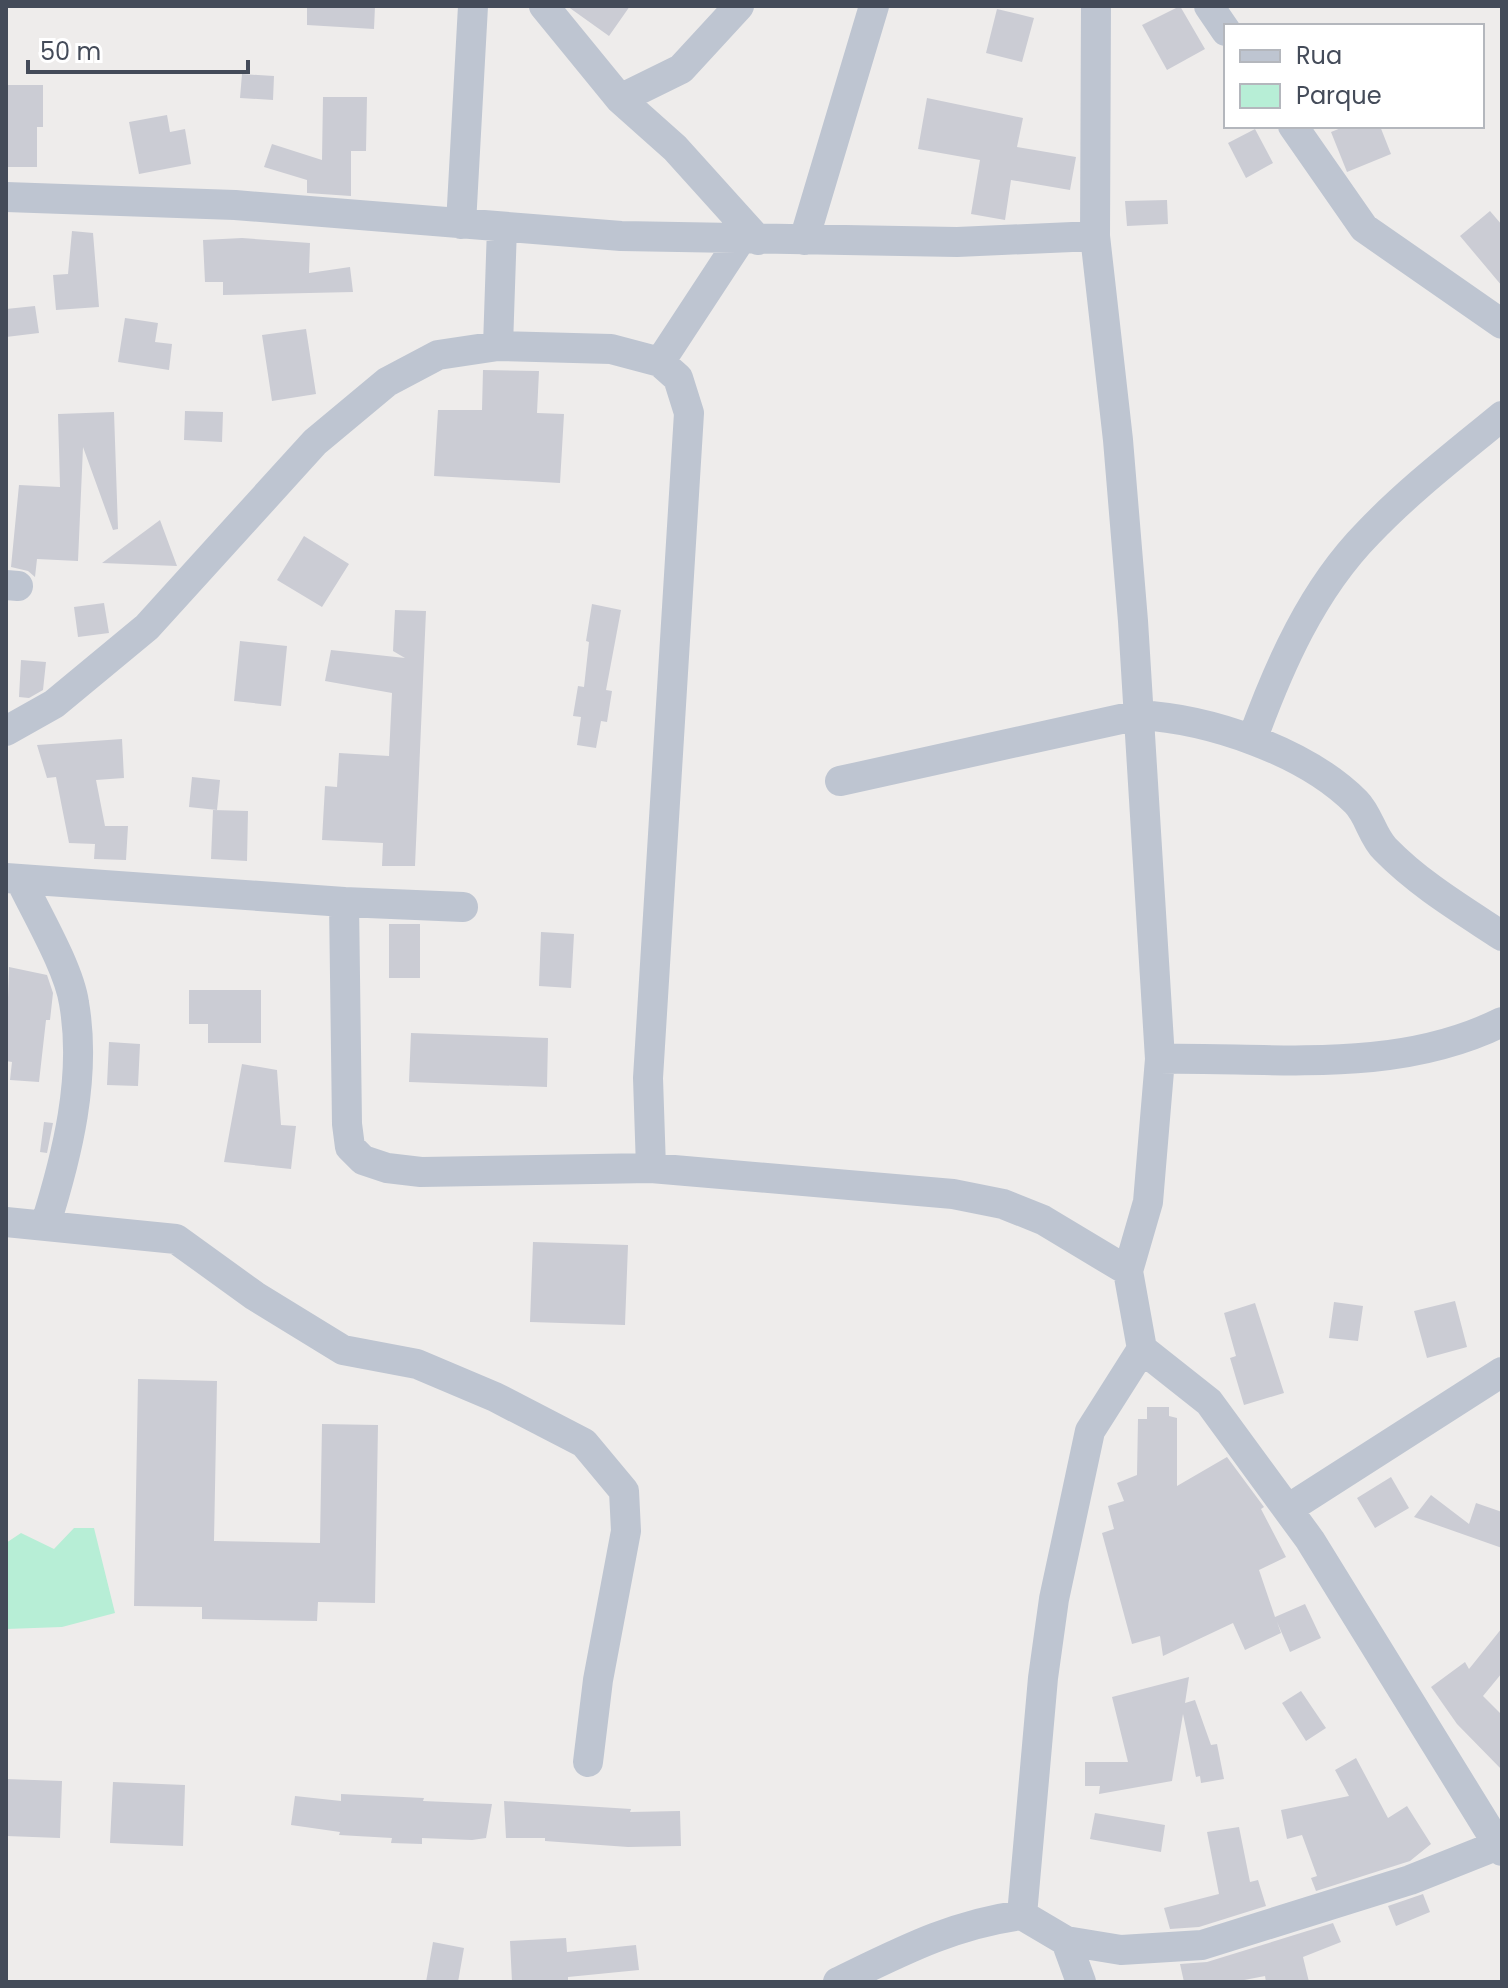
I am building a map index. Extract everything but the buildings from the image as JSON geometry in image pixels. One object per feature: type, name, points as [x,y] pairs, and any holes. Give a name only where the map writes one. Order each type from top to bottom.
[{"type":"street","points":[[461,224],[473,6]]},
{"type":"street","points":[[544,6],[620,99],[675,148],[749,240]]},
{"type":"street","points":[[620,99],[681,69],[739,6]]},
{"type":"street","points":[[804,240],[874,6]]},
{"type":"street","points":[[838,1982],[932,1937],[978,1921],[1022,1915],[1066,1941],[1121,1950],[1202,1945],[1247,1934],[1500,1848],[1288,1509],[1209,1402],[1142,1349],[1128,1271],[1148,1202],[1160,1059],[1118,440],[1095,236],[1096,6]]},
{"type":"street","points":[[1209,6],[1224,28]]},
{"type":"street","points":[[1294,128],[1364,228],[1502,324]]},
{"type":"street","points":[[6,197],[235,205],[502,227],[749,240],[957,242],[1095,236]]},
{"type":"street","points":[[498,346],[502,227]]},
{"type":"street","points":[[660,362],[749,240]]},
{"type":"street","points":[[6,731],[54,704],[147,627],[315,442],[387,382],[438,355],[498,346],[611,349],[660,362],[678,378],[689,413],[648,1078],[651,1168]]},
{"type":"street","points":[[1252,740],[1288,649],[1323,590],[1349,556],[1366,534],[1430,475],[1502,416]]},
{"type":"street","points":[[840,781],[1139,715],[1178,717],[1223,728],[1252,740],[1345,792],[1359,805],[1382,846],[1428,887],[1502,936]]},
{"type":"street","points":[[13,879],[463,907]]},
{"type":"street","points":[[13,879],[74,1001],[74,1103],[60,1178],[45,1226]]},
{"type":"street","points":[[344,902],[347,1124],[350,1147],[363,1160],[387,1168],[421,1172],[651,1168],[966,1196],[1003,1204],[1043,1220],[1128,1271]]},
{"type":"street","points":[[1160,1059],[1290,1062],[1363,1058],[1426,1050],[1471,1037],[1502,1022]]},
{"type":"street","points":[[6,1222],[176,1239],[255,1296],[343,1350],[417,1364],[495,1397],[584,1443],[624,1491],[626,1531],[598,1680],[588,1762]]},
{"type":"street","points":[[1022,1915],[1043,1678],[1054,1599],[1090,1431],[1142,1349]]},
{"type":"street","points":[[1288,1509],[1502,1372]]},
{"type":"street","points":[[1066,1941],[1081,1982]]},
{"type":"green space","points":[[74,1528],[94,1528],[115,1613],[62,1627],[6,1629],[6,1543],[21,1533],[54,1549]]}]
